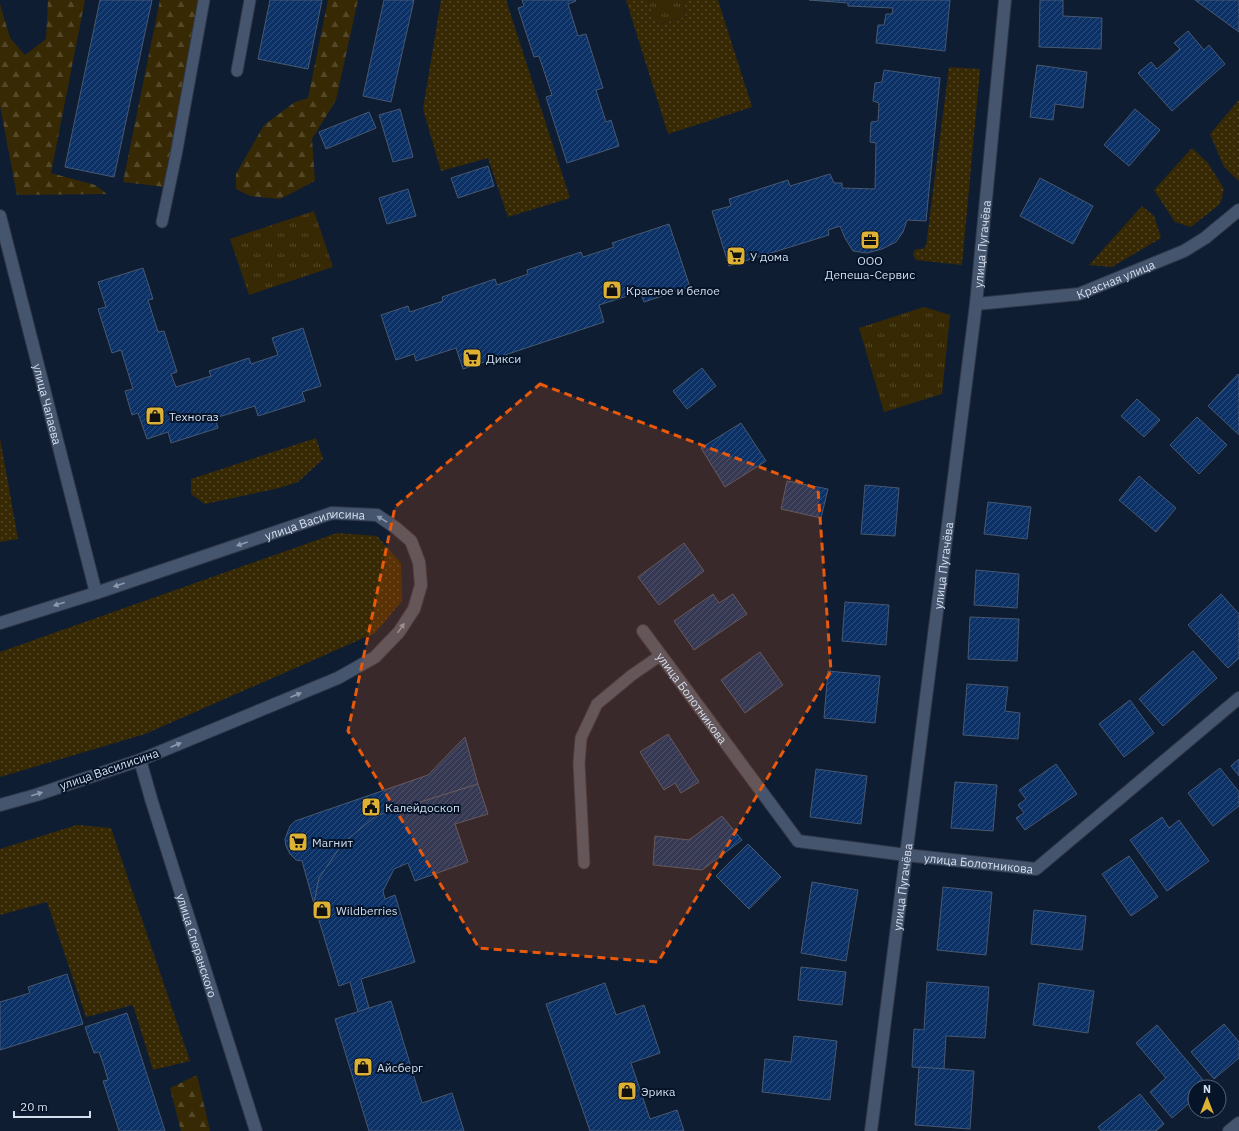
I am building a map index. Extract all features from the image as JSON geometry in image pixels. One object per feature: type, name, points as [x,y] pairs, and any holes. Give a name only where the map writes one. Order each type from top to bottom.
[{"type":"street","name":"улица Пугачёва","points":[[871,1131],[976,304],[1005,0]]},
{"type":"street","name":"Красная улица","points":[[976,304],[1079,294],[1184,251],[1205,238],[1239,210]]},
{"type":"street","name":"улица Чапаева","points":[[0,216],[2,233],[96,593]]},
{"type":"street","name":"улица Василисина","points":[[0,622],[96,593],[332,513],[377,516],[396,528],[411,541],[419,562],[421,585],[414,609],[399,632],[375,656],[338,678],[140,760],[36,795],[0,805]]},
{"type":"street","name":"улица Болотникова","points":[[643,631],[798,841],[906,855],[1036,869],[1239,698]]},
{"type":"street","name":"улица Сперанского","points":[[140,760],[256,1131]]},
{"type":"street","points":[[1229,1131],[1239,1123]]},
{"type":"lane","points":[[162,222],[204,0]]},
{"type":"lane","points":[[237,71],[250,0]]},
{"type":"lane","points":[[584,863],[579,763],[581,738],[597,704],[632,675],[661,655]]},
{"type":"highlighted area","points":[[540,384],[818,489],[831,671],[658,962],[479,948],[348,731],[395,507]]},
{"type":"green space","points":[[48,0],[85,0],[51,173],[95,185],[107,194],[17,195],[0,106],[0,4],[10,38],[25,55],[46,39]]},
{"type":"green space","points":[[160,0],[200,0],[165,187],[123,182]]},
{"type":"green space","points":[[328,0],[358,0],[336,100],[312,139],[315,181],[280,199],[250,196],[236,189],[236,174],[264,125],[295,102],[308,98]]},
{"type":"green space","points":[[441,0],[506,0],[570,198],[508,217],[488,158],[441,171],[423,109]]},
{"type":"green space","points":[[626,0],[648,0],[657,25],[687,16],[682,0],[718,0],[752,107],[668,134]]},
{"type":"green space","points":[[648,0],[682,0],[687,16],[657,25]]},
{"type":"green space","points":[[949,67],[980,69],[962,265],[916,260],[913,254],[917,249],[923,249],[926,246]]},
{"type":"green space","points":[[1239,100],[1239,181],[1224,167],[1210,134]]},
{"type":"green space","points":[[1192,148],[1208,163],[1224,189],[1220,204],[1191,227],[1175,222],[1154,190]]},
{"type":"green space","points":[[1142,206],[1154,216],[1161,238],[1112,267],[1089,265]]},
{"type":"green space","points":[[314,211],[333,267],[249,295],[230,239]]},
{"type":"green space","points":[[924,307],[950,315],[942,394],[884,412],[859,328]]},
{"type":"green space","points":[[0,438],[18,539],[0,542]]},
{"type":"green space","points":[[316,438],[323,459],[298,482],[279,488],[205,504],[191,494],[191,479]]},
{"type":"green space","points":[[337,533],[377,536],[401,563],[402,601],[375,633],[145,734],[0,777],[0,652]]},
{"type":"green space","points":[[77,825],[111,828],[190,1061],[153,1070],[133,1005],[86,1017],[47,902],[0,915],[0,849]]},
{"type":"green space","points":[[197,1075],[210,1131],[181,1131],[170,1088]]},
{"type":"building","points":[[100,0],[152,0],[114,177],[65,167]]},
{"type":"building","points":[[270,0],[322,0],[308,69],[258,59]]},
{"type":"building","points":[[384,0],[414,0],[391,102],[363,96]]},
{"type":"building","points":[[522,0],[576,1],[568,4],[578,36],[586,34],[603,88],[596,90],[606,122],[611,120],[619,146],[567,163],[546,97],[552,95],[539,56],[534,57],[518,8],[524,6]]},
{"type":"building","points":[[809,0],[950,0],[945,51],[876,43],[878,25],[884,25],[886,14],[892,14],[893,8],[848,6],[848,3]]},
{"type":"building","points":[[1040,0],[1063,0],[1063,16],[1102,18],[1101,49],[1039,47]]},
{"type":"building","points":[[1195,0],[1239,0],[1239,32]]},
{"type":"building","points":[[1188,31],[1204,50],[1209,45],[1225,64],[1172,111],[1138,73],[1151,62],[1157,69],[1180,49],[1174,43]]},
{"type":"building","points":[[1037,65],[1087,72],[1083,108],[1055,104],[1053,120],[1030,117]]},
{"type":"building","points":[[884,70],[940,78],[926,221],[907,220],[903,232],[896,242],[882,249],[867,253],[853,251],[840,226],[828,230],[829,235],[729,266],[712,211],[731,206],[729,199],[788,180],[790,186],[830,174],[834,183],[842,183],[842,188],[875,189],[876,143],[870,142],[871,122],[878,121],[879,103],[873,101],[875,83],[882,82]]},
{"type":"building","points":[[400,109],[413,157],[393,162],[379,115]]},
{"type":"building","points":[[1135,109],[1160,130],[1129,166],[1104,145]]},
{"type":"building","points":[[369,112],[376,128],[326,149],[319,132]]},
{"type":"building","points":[[488,166],[494,186],[458,198],[451,178]]},
{"type":"building","points":[[1040,178],[1093,206],[1073,244],[1020,216]]},
{"type":"building","points":[[408,189],[416,216],[387,224],[379,198]]},
{"type":"building","points":[[669,224],[690,287],[644,302],[640,292],[599,305],[604,322],[463,369],[456,348],[416,361],[414,354],[396,360],[381,315],[408,306],[410,312],[443,301],[442,297],[495,279],[497,285],[528,274],[527,270],[581,252],[583,257],[614,247],[612,243]]},
{"type":"building","points":[[143,268],[153,299],[148,300],[158,332],[164,331],[177,372],[171,374],[176,387],[211,376],[209,371],[249,358],[251,364],[278,355],[272,338],[303,328],[321,386],[302,392],[305,401],[258,416],[255,406],[215,418],[218,428],[171,443],[168,432],[147,439],[138,413],[132,415],[125,391],[133,389],[121,350],[112,353],[98,309],[106,307],[98,282]]},
{"type":"building","points":[[702,368],[716,386],[687,409],[673,391]]},
{"type":"building","points":[[1238,374],[1239,376],[1239,435],[1208,406]]},
{"type":"building","points":[[1137,399],[1160,420],[1144,437],[1121,416]]},
{"type":"building","points":[[1197,417],[1227,445],[1199,474],[1170,445]]},
{"type":"building","points":[[741,423],[766,461],[725,487],[701,448]]},
{"type":"building","points":[[1139,476],[1176,508],[1156,532],[1119,500]]},
{"type":"building","points":[[787,481],[828,489],[821,518],[781,509]]},
{"type":"building","points":[[865,485],[899,488],[895,536],[861,534]]},
{"type":"building","points":[[988,502],[1031,507],[1027,539],[984,534]]},
{"type":"building","points":[[684,543],[704,571],[659,605],[638,577]]},
{"type":"building","points":[[976,570],[1019,574],[1017,608],[974,605]]},
{"type":"building","points":[[713,594],[719,603],[733,594],[747,614],[694,650],[674,621]]},
{"type":"building","points":[[1221,594],[1239,614],[1239,658],[1228,668],[1188,625]]},
{"type":"building","points":[[845,602],[889,605],[886,645],[842,641]]},
{"type":"building","points":[[970,617],[1019,619],[1017,661],[968,659]]},
{"type":"building","points":[[1193,651],[1217,678],[1163,726],[1139,699]]},
{"type":"building","points":[[760,652],[783,685],[745,713],[721,680]]},
{"type":"building","points":[[828,671],[880,676],[875,723],[824,718]]},
{"type":"building","points":[[967,684],[1008,687],[1005,711],[1020,713],[1018,739],[963,735]]},
{"type":"building","points":[[1130,700],[1154,733],[1124,757],[1099,724]]},
{"type":"building","points":[[668,734],[699,782],[681,793],[675,783],[664,790],[640,752]]},
{"type":"building","points":[[465,737],[478,784],[376,816],[343,843],[319,878],[314,904],[302,861],[296,860],[290,854],[286,846],[285,839],[290,826],[295,821],[428,775]]},
{"type":"building","points":[[1239,759],[1239,776],[1231,766]]},
{"type":"building","points":[[1056,764],[1077,794],[1025,830],[1016,818],[1024,813],[1018,805],[1026,799],[1019,790]]},
{"type":"building","points":[[1220,768],[1239,792],[1239,806],[1213,826],[1188,793]]},
{"type":"building","points":[[816,769],[867,776],[861,824],[810,817]]},
{"type":"building","points":[[955,782],[997,785],[993,831],[951,828]]},
{"type":"building","points":[[478,784],[488,814],[455,824],[468,862],[415,881],[408,863],[394,869],[383,891],[385,899],[395,895],[415,962],[361,979],[369,1008],[358,1012],[350,982],[339,986],[314,904],[319,878],[343,843],[376,816]]},
{"type":"building","points":[[722,816],[742,840],[702,870],[653,865],[655,836],[689,840]]},
{"type":"building","points":[[1162,817],[1169,828],[1179,820],[1209,861],[1167,891],[1130,840]]},
{"type":"building","points":[[748,844],[781,877],[749,909],[716,876]]},
{"type":"building","points":[[1129,856],[1158,897],[1131,916],[1102,874]]},
{"type":"building","points":[[812,882],[858,890],[846,961],[801,953]]},
{"type":"building","points":[[943,887],[992,892],[986,955],[937,950]]},
{"type":"building","points":[[1034,910],[1086,916],[1082,950],[1031,944]]},
{"type":"building","points":[[801,967],[846,972],[842,1005],[798,1000]]},
{"type":"building","points":[[67,974],[83,1024],[0,1050],[0,1002],[30,993],[28,987]]},
{"type":"building","points":[[927,982],[989,987],[985,1038],[946,1036],[944,1069],[912,1067],[914,1029],[924,1030]]},
{"type":"building","points":[[605,983],[616,1015],[644,1005],[660,1053],[631,1063],[650,1119],[677,1110],[684,1131],[590,1131],[546,1004]]},
{"type":"building","points":[[1039,983],[1094,991],[1088,1033],[1033,1025]]},
{"type":"building","points":[[391,1001],[422,1103],[452,1093],[464,1131],[369,1131],[335,1019]]},
{"type":"building","points":[[127,1013],[165,1131],[119,1131],[103,1081],[108,1080],[104,1066],[99,1052],[94,1053],[85,1027]]},
{"type":"building","points":[[1224,1024],[1239,1042],[1239,1058],[1214,1079],[1191,1052]]},
{"type":"building","points":[[1157,1025],[1202,1079],[1187,1079],[1187,1105],[1172,1118],[1150,1092],[1166,1078],[1136,1043]]},
{"type":"building","points":[[794,1036],[837,1041],[830,1100],[762,1092],[765,1059],[791,1062]]},
{"type":"building","points":[[919,1067],[974,1071],[970,1129],[915,1125]]},
{"type":"building","points":[[1140,1094],[1164,1124],[1156,1131],[1101,1131],[1098,1127]]},
{"type":"place","name":"ООО Депеша-Сервис","points":[[870,240]]},
{"type":"place","name":"У дома","points":[[736,256]]},
{"type":"place","name":"Красное и белое","points":[[612,290]]},
{"type":"place","name":"Дикси","points":[[472,358]]},
{"type":"place","name":"Техногаз","points":[[155,416]]},
{"type":"place","name":"Калейдоскоп","points":[[371,807]]},
{"type":"place","name":"Магнит","points":[[298,842]]},
{"type":"place","name":"Wildberries","points":[[322,910]]},
{"type":"place","name":"Айсберг","points":[[363,1067]]},
{"type":"place","name":"Эрика","points":[[627,1091]]}]
